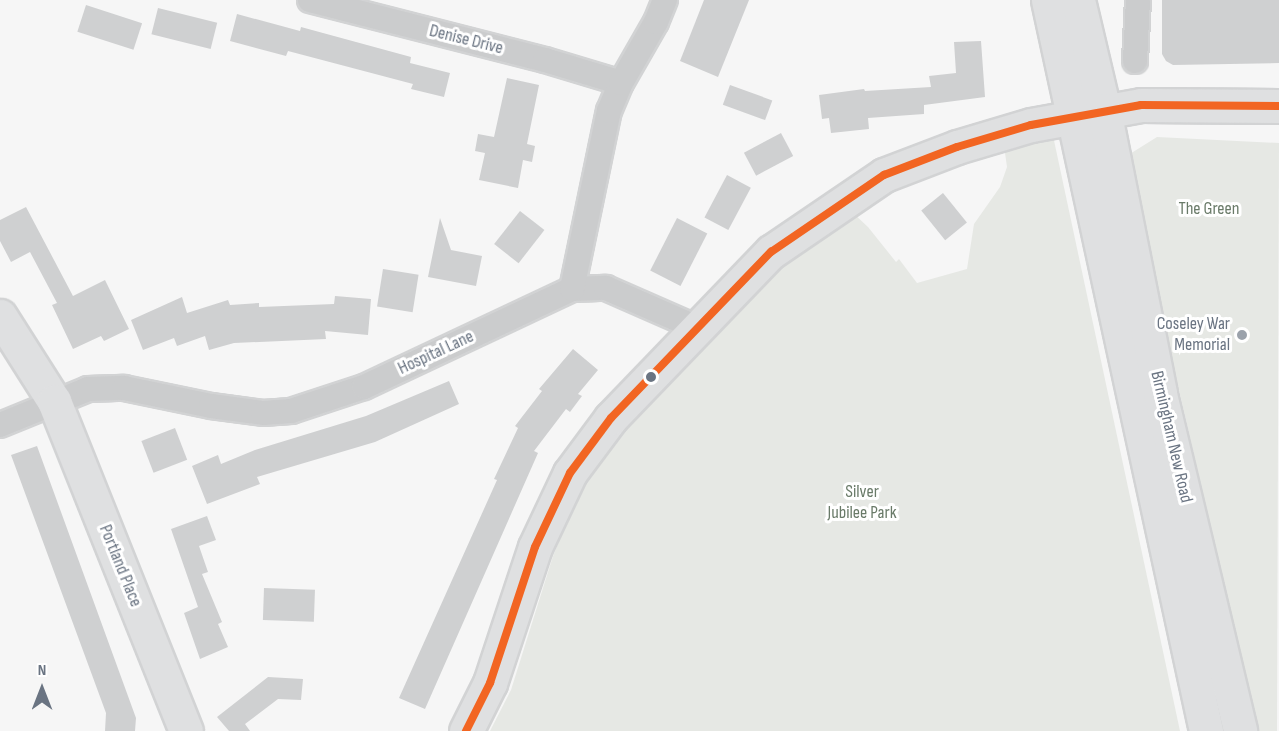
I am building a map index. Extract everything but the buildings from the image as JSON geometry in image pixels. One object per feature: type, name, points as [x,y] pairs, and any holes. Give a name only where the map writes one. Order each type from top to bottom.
[{"type":"main road","name":"Birmingham New Road","points":[[1048,0],[1206,731]]},
{"type":"main road","name":"Birmingham New Road","points":[[1077,0],[1104,110],[1160,394],[1240,731]]},
{"type":"main road","points":[[466,731],[489,683],[535,547],[570,473],[611,418],[771,252],[884,175],[957,147],[1031,125],[1141,105],[1279,106]]},
{"type":"main road","name":"Portland Place","points":[[0,316],[54,401],[186,731]]},
{"type":"street","name":"Denise Drive","points":[[310,0],[545,60],[621,83]]},
{"type":"street","points":[[665,0],[656,22],[621,83],[609,111],[572,289],[606,288],[697,328]]},
{"type":"street","points":[[1135,61],[1138,0]]},
{"type":"street","name":"Hospital Lane","points":[[0,425],[88,389],[124,388],[211,406],[263,413],[291,411],[364,387],[572,289]]},
{"type":"green space","name":"Silver Jubilee Park","points":[[1052,131],[1180,731],[490,731],[511,690],[553,556],[582,486],[620,432],[780,261],[853,213],[868,227],[896,262],[899,259],[917,283],[967,269],[974,224],[1000,187],[1007,167],[1003,139]]},
{"type":"green space","name":"The Green","points":[[1157,137],[1279,143],[1277,731],[1258,731],[1125,157]]},
{"type":"transit line","points":[[466,731],[490,683],[535,547],[570,473],[611,418],[771,252],[884,175],[957,147],[1031,125],[1141,105],[1279,106]]},
{"type":"place","name":"Coseley War Memorial","points":[[1242,335]]}]
